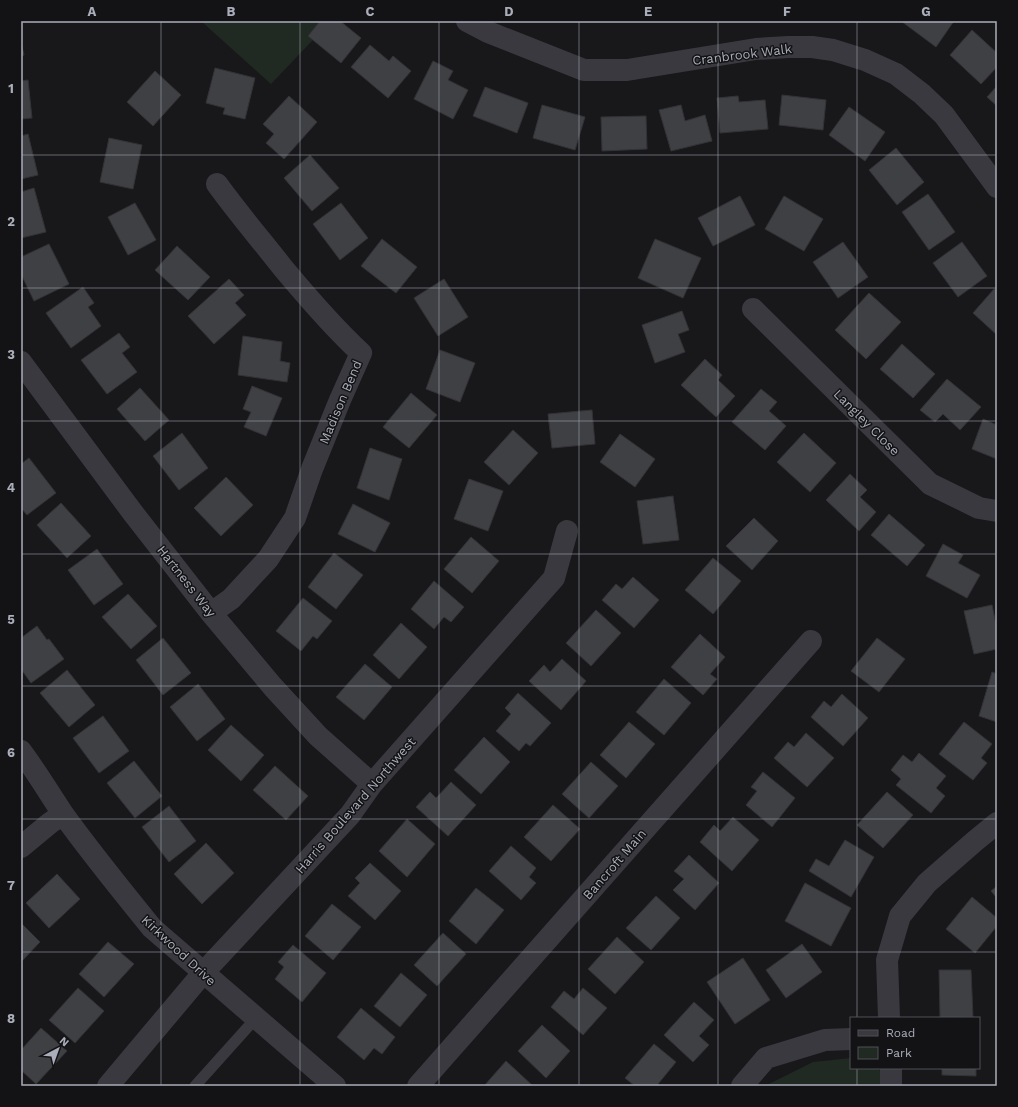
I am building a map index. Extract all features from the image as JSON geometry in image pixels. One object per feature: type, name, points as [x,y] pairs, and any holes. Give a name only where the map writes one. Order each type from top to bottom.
[{"type":"street","name":"Cranbrook Walk","points":[[467,21],[488,32],[584,70],[626,70],[756,49],[788,47],[812,47],[833,50],[865,60],[896,74],[922,94],[944,115],[997,187]]},
{"type":"street","name":"Madison Bend","points":[[211,613],[231,599],[268,560],[295,518],[312,469],[340,400],[362,353],[346,339],[307,297],[217,184]]},
{"type":"street","name":"Langley Close","points":[[753,309],[930,484],[979,508],[997,511]]},
{"type":"street","name":"Hartness Way","points":[[21,362],[133,513],[211,613],[273,687],[318,736],[372,784]]},
{"type":"street","name":"Harris Boulevard Northwest","points":[[108,1086],[203,973],[350,815],[372,784],[554,578],[567,531]]},
{"type":"street","name":"Bancroft Main","points":[[418,1086],[811,641]]},
{"type":"street","name":"Kirkwood Drive","points":[[21,751],[63,814],[152,928],[335,1086]]},
{"type":"street","points":[[21,847],[63,814]]},
{"type":"street","points":[[889,1017],[887,960],[900,916],[927,883],[974,841],[997,823]]},
{"type":"street","points":[[742,1086],[766,1058],[825,1040],[850,1039]]},
{"type":"street","points":[[891,1069],[891,1086]]},
{"type":"lane","points":[[195,1086],[256,1018]]},
{"type":"green space","points":[[201,21],[331,21],[271,84]]},
{"type":"green space","points":[[850,1058],[850,1069],[879,1069],[883,1086],[767,1086],[813,1062]]},
{"type":"building","points":[[320,21],[340,21],[361,38],[341,63],[308,36]]},
{"type":"building","points":[[901,21],[954,21],[936,47]]},
{"type":"building","points":[[972,30],[997,53],[997,67],[981,84],[950,55]]},
{"type":"building","points":[[21,42],[24,55],[21,56]]},
{"type":"building","points":[[370,45],[389,61],[393,56],[411,71],[388,98],[351,67]]},
{"type":"building","points":[[433,61],[453,71],[448,80],[468,90],[453,119],[414,99]]},
{"type":"building","points":[[215,68],[255,78],[245,119],[223,114],[225,108],[206,103]]},
{"type":"building","points":[[155,71],[181,95],[153,126],[127,102]]},
{"type":"building","points":[[28,80],[32,118],[21,119],[21,81]]},
{"type":"building","points":[[997,86],[997,106],[987,97]]},
{"type":"building","points":[[485,87],[528,103],[517,133],[473,116]]},
{"type":"building","points":[[782,95],[826,100],[823,130],[779,125]]},
{"type":"building","points":[[289,96],[317,122],[284,159],[266,143],[274,134],[263,124]]},
{"type":"building","points":[[738,96],[739,102],[765,100],[768,129],[720,133],[717,98]]},
{"type":"building","points":[[542,105],[585,117],[575,150],[533,138]]},
{"type":"building","points":[[681,105],[685,121],[705,115],[712,141],[671,151],[659,110]]},
{"type":"building","points":[[849,107],[885,132],[865,161],[829,135]]},
{"type":"building","points":[[646,116],[647,149],[602,151],[601,117]]},
{"type":"building","points":[[28,134],[38,175],[21,179],[21,136]]},
{"type":"building","points":[[109,138],[142,145],[133,189],[100,182]]},
{"type":"building","points":[[896,148],[924,182],[897,205],[869,170]]},
{"type":"building","points":[[310,155],[339,188],[312,211],[284,178]]},
{"type":"building","points":[[34,188],[46,232],[21,238],[21,192]]},
{"type":"building","points":[[928,194],[955,232],[929,250],[902,212]]},
{"type":"building","points":[[740,196],[755,225],[713,246],[698,218]]},
{"type":"building","points":[[784,196],[823,219],[804,251],[765,229]]},
{"type":"building","points":[[135,203],[156,240],[128,255],[108,217]]},
{"type":"building","points":[[341,203],[368,238],[340,260],[313,224]]},
{"type":"building","points":[[382,239],[417,267],[396,293],[361,266]]},
{"type":"building","points":[[655,239],[701,258],[683,298],[638,278]]},
{"type":"building","points":[[843,242],[868,277],[838,298],[813,262]]},
{"type":"building","points":[[962,242],[987,276],[958,297],[933,263]]},
{"type":"building","points":[[49,244],[69,284],[34,301],[21,274],[21,257]]},
{"type":"building","points":[[177,246],[210,277],[188,300],[155,270]]},
{"type":"building","points":[[229,279],[244,295],[235,303],[246,315],[214,344],[188,316]]},
{"type":"building","points":[[444,279],[468,317],[438,336],[414,298]]},
{"type":"building","points":[[83,287],[94,303],[88,307],[101,326],[71,348],[46,313]]},
{"type":"building","points":[[994,289],[997,291],[997,335],[973,313]]},
{"type":"building","points":[[869,293],[901,322],[866,359],[835,330]]},
{"type":"building","points":[[682,311],[689,330],[678,334],[685,352],[655,363],[642,325]]},
{"type":"building","points":[[119,333],[130,347],[122,353],[137,372],[107,394],[81,360]]},
{"type":"building","points":[[243,336],[282,342],[280,361],[290,363],[287,382],[238,375]]},
{"type":"building","points":[[902,344],[935,374],[913,398],[880,369]]},
{"type":"building","points":[[440,350],[475,363],[460,402],[426,389]]},
{"type":"building","points":[[705,359],[722,375],[718,380],[735,396],[716,417],[681,385]]},
{"type":"building","points":[[947,379],[981,407],[960,430],[943,414],[935,422],[920,410]]},
{"type":"building","points":[[252,386],[282,398],[266,436],[244,427],[251,412],[243,409]]},
{"type":"building","points":[[140,388],[169,420],[145,441],[117,409]]},
{"type":"building","points":[[761,389],[777,402],[769,411],[786,426],[765,450],[732,422]]},
{"type":"building","points":[[411,393],[437,415],[409,448],[383,427]]},
{"type":"building","points":[[592,410],[595,444],[552,448],[548,414]]},
{"type":"building","points":[[983,419],[997,425],[997,459],[972,449]]},
{"type":"building","points":[[513,430],[538,453],[509,485],[484,462]]},
{"type":"building","points":[[182,433],[208,468],[179,490],[153,456]]},
{"type":"building","points":[[804,433],[836,463],[810,492],[777,462]]},
{"type":"building","points":[[620,434],[655,459],[635,487],[600,462]]},
{"type":"building","points":[[370,448],[402,459],[389,500],[357,488]]},
{"type":"building","points":[[29,458],[56,493],[27,515],[21,508],[21,464]]},
{"type":"building","points":[[850,474],[867,490],[860,497],[876,512],[859,531],[826,500]]},
{"type":"building","points":[[226,477],[253,505],[221,536],[194,508]]},
{"type":"building","points":[[469,479],[503,491],[488,531],[454,519]]},
{"type":"building","points":[[673,496],[679,540],[643,544],[637,501]]},
{"type":"building","points":[[61,503],[91,536],[67,558],[37,525]]},
{"type":"building","points":[[353,504],[390,523],[375,552],[338,534]]},
{"type":"building","points":[[889,514],[925,545],[907,566],[871,535]]},
{"type":"building","points":[[754,518],[778,541],[752,570],[726,546]]},
{"type":"building","points":[[471,537],[499,561],[472,593],[444,569]]},
{"type":"building","points":[[943,544],[963,555],[958,563],[980,575],[967,598],[926,576]]},
{"type":"building","points":[[97,549],[123,584],[94,605],[68,570]]},
{"type":"building","points":[[334,553],[363,575],[336,609],[308,587]]},
{"type":"building","points":[[713,558],[741,581],[713,614],[685,590]]},
{"type":"building","points":[[633,577],[659,600],[634,628],[602,600],[616,584],[622,589]]},
{"type":"building","points":[[434,581],[464,607],[451,622],[444,617],[434,629],[411,609]]},
{"type":"building","points":[[128,594],[157,626],[131,649],[102,617]]},
{"type":"building","points":[[303,598],[332,621],[317,639],[313,636],[301,651],[276,631]]},
{"type":"building","points":[[992,605],[997,629],[997,649],[974,654],[964,611]]},
{"type":"building","points":[[596,610],[621,633],[591,666],[566,643]]},
{"type":"building","points":[[401,623],[427,647],[399,679],[373,655]]},
{"type":"building","points":[[37,626],[64,659],[31,683],[21,669],[21,638]]},
{"type":"building","points":[[700,634],[725,657],[710,674],[717,679],[703,695],[671,667]]},
{"type":"building","points":[[163,638],[191,673],[163,695],[136,660]]},
{"type":"building","points":[[877,638],[905,659],[879,692],[851,671]]},
{"type":"building","points":[[562,659],[586,681],[561,710],[529,681],[544,665],[550,672]]},
{"type":"building","points":[[365,664],[392,687],[364,720],[336,697]]},
{"type":"building","points":[[67,670],[95,705],[69,727],[40,693]]},
{"type":"building","points":[[992,672],[997,674],[997,722],[979,716]]},
{"type":"building","points":[[664,679],[691,703],[664,735],[636,712]]},
{"type":"building","points":[[198,684],[225,719],[197,741],[170,707]]},
{"type":"building","points":[[518,693],[551,723],[530,746],[526,743],[519,751],[496,731],[511,714],[505,708]]},
{"type":"building","points":[[842,694],[868,718],[843,746],[811,717],[824,701],[831,707]]},
{"type":"building","points":[[103,716],[129,751],[99,773],[73,738]]},
{"type":"building","points":[[629,722],[655,744],[626,778],[600,755]]},
{"type":"building","points":[[964,722],[992,744],[981,758],[987,763],[973,780],[939,754]]},
{"type":"building","points":[[231,725],[264,755],[241,781],[208,750]]},
{"type":"building","points":[[806,733],[834,758],[807,787],[774,758],[788,742],[794,747]]},
{"type":"building","points":[[484,737],[510,762],[481,794],[454,770]]},
{"type":"building","points":[[919,753],[946,776],[936,788],[945,796],[931,813],[896,785],[901,779],[891,770],[903,755],[912,762]]},
{"type":"building","points":[[134,761],[162,796],[135,818],[107,783]]},
{"type":"building","points":[[591,762],[618,786],[589,818],[562,794]]},
{"type":"building","points":[[275,766],[308,796],[286,820],[253,790]]},
{"type":"building","points":[[763,772],[795,798],[772,827],[746,805],[757,791],[751,787]]},
{"type":"building","points":[[451,782],[476,805],[448,836],[416,807],[430,792],[436,798]]},
{"type":"building","points":[[887,792],[913,815],[883,848],[857,825]]},
{"type":"building","points":[[553,805],[580,829],[551,861],[524,837]]},
{"type":"building","points":[[169,806],[196,841],[169,862],[142,827]]},
{"type":"building","points":[[733,817],[759,840],[732,871],[700,842],[714,825],[720,831]]},
{"type":"building","points":[[407,819],[435,844],[407,877],[379,851]]},
{"type":"building","points":[[845,840],[874,857],[851,897],[809,871],[816,859],[829,866]]},
{"type":"building","points":[[206,843],[234,873],[202,904],[174,874]]},
{"type":"building","points":[[511,846],[536,868],[529,877],[536,883],[521,900],[489,871]]},
{"type":"building","points":[[689,855],[719,883],[695,910],[673,890],[684,879],[674,871]]},
{"type":"building","points":[[370,863],[401,891],[375,920],[348,896],[360,883],[355,878]]},
{"type":"building","points":[[57,874],[80,899],[49,928],[26,903]]},
{"type":"building","points":[[805,883],[851,908],[831,946],[785,921]]},
{"type":"building","points":[[997,886],[997,898],[991,891]]},
{"type":"building","points":[[476,888],[504,910],[476,944],[449,921]]},
{"type":"building","points":[[656,896],[680,918],[651,950],[626,928]]},
{"type":"building","points":[[972,897],[997,918],[997,926],[975,953],[946,929]]},
{"type":"building","points":[[332,904],[361,927],[333,960],[305,936]]},
{"type":"building","points":[[21,923],[40,942],[21,962]]},
{"type":"building","points":[[443,933],[466,954],[437,986],[414,965]]},
{"type":"building","points":[[617,937],[644,962],[615,994],[588,969]]},
{"type":"building","points":[[108,942],[134,964],[104,997],[79,974]]},
{"type":"building","points":[[802,944],[822,972],[786,998],[766,970]]},
{"type":"building","points":[[293,945],[326,973],[302,1002],[275,979],[284,967],[278,962]]},
{"type":"building","points":[[743,958],[770,1000],[735,1024],[707,982]]},
{"type":"building","points":[[939,970],[971,970],[973,1017],[940,1017]]},
{"type":"building","points":[[401,973],[427,995],[400,1027],[374,1006]]},
{"type":"building","points":[[78,988],[104,1011],[75,1043],[49,1020]]},
{"type":"building","points":[[583,988],[607,1008],[583,1035],[551,1007],[564,991],[574,999]]},
{"type":"building","points":[[694,1002],[714,1020],[699,1036],[709,1045],[693,1062],[664,1035]]},
{"type":"building","points":[[361,1008],[395,1037],[382,1054],[374,1048],[364,1060],[337,1037]]},
{"type":"building","points":[[542,1025],[570,1051],[546,1078],[518,1051]]},
{"type":"building","points":[[41,1028],[67,1051],[36,1084],[21,1070],[21,1050]]},
{"type":"building","points":[[654,1044],[676,1062],[658,1084],[660,1086],[635,1086],[625,1078]]},
{"type":"building","points":[[506,1061],[533,1086],[484,1086]]},
{"type":"building","points":[[942,1069],[976,1069],[976,1076],[942,1075]]}]
